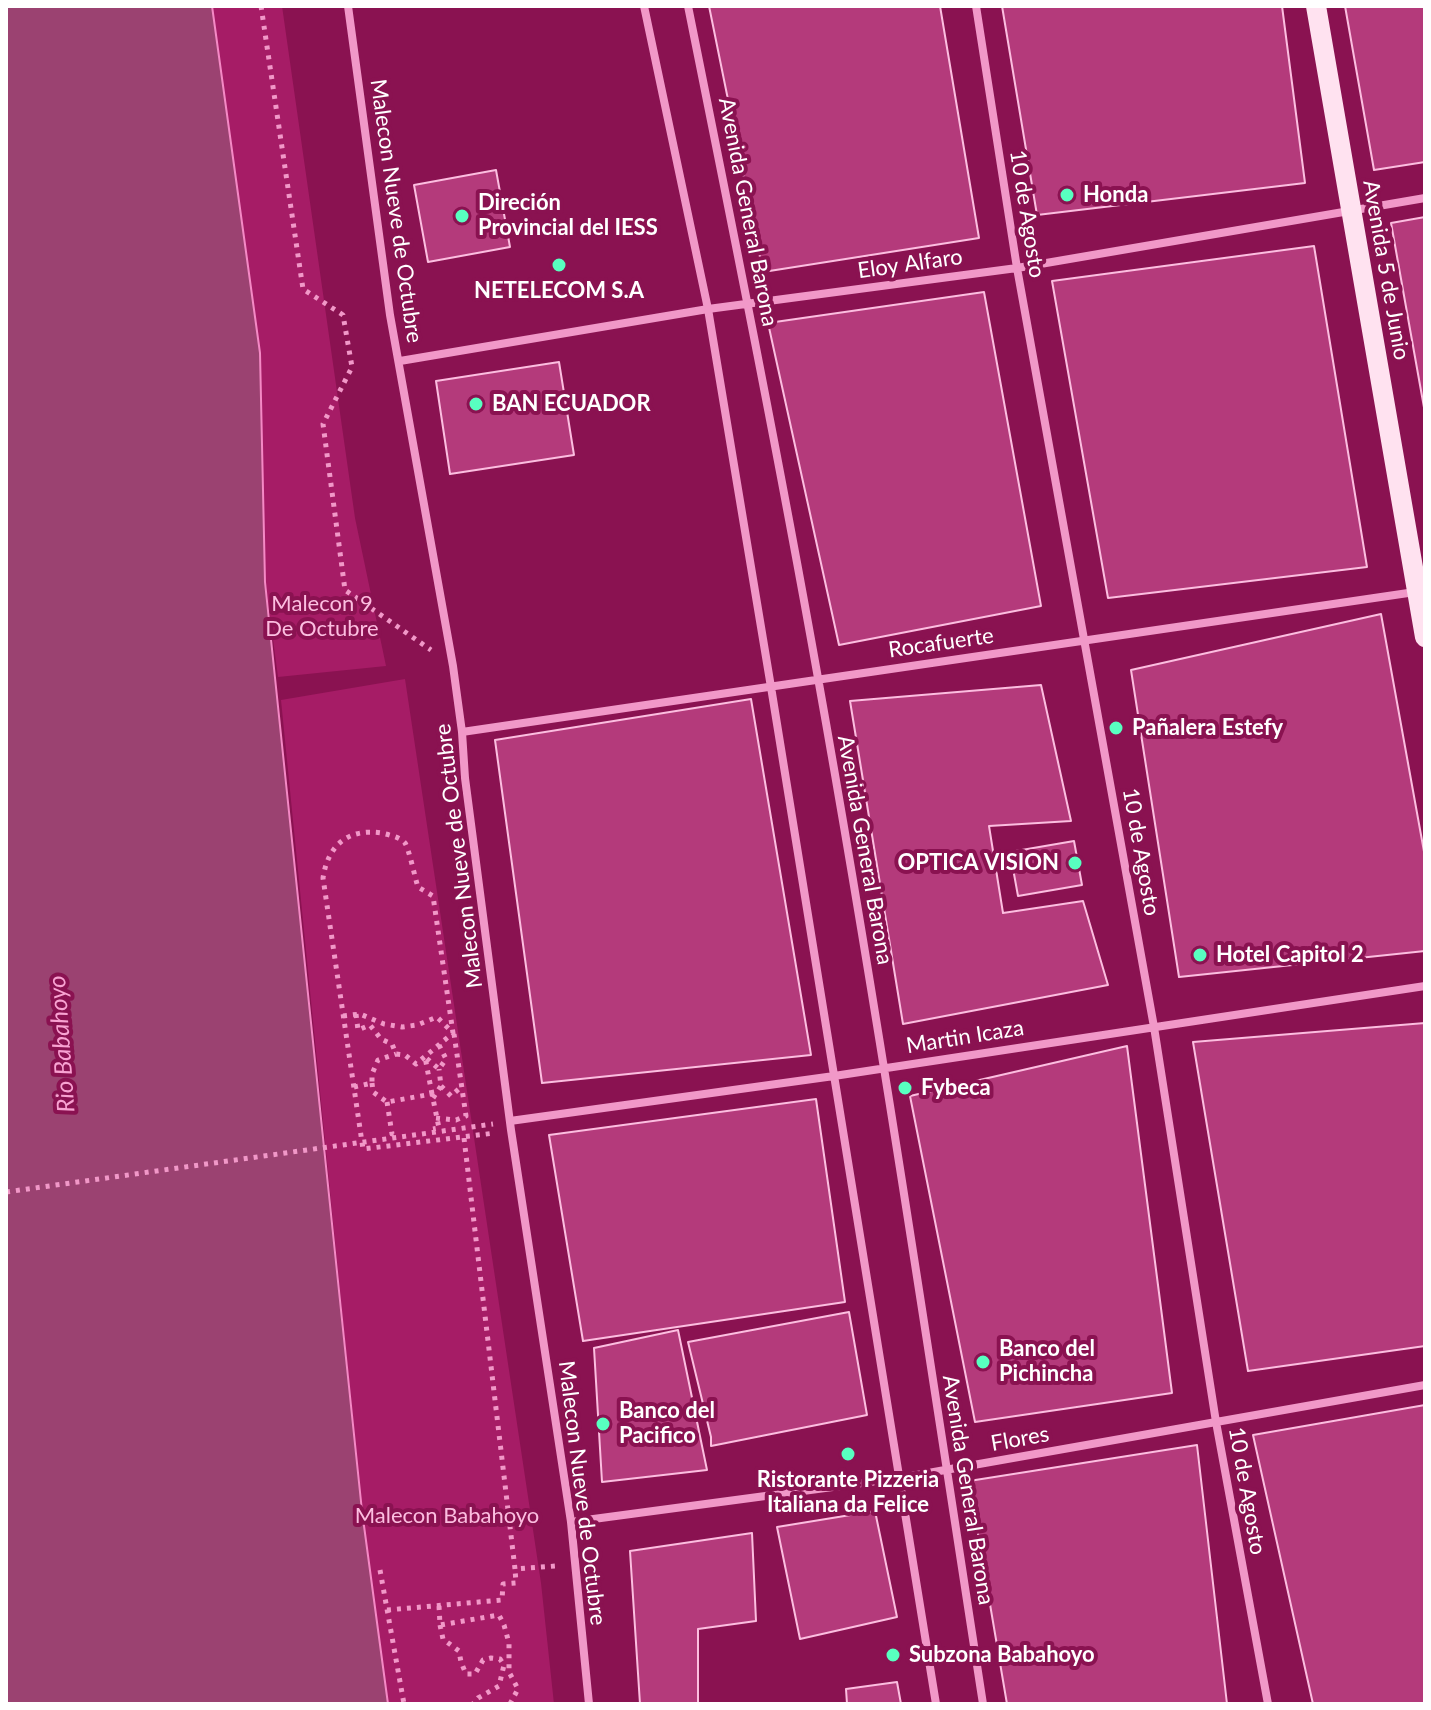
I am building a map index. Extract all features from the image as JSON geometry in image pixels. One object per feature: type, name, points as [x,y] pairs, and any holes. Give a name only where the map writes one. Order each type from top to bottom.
[{"type":"main road","name":"Avenida 5 de Junio","points":[[1316,6],[1421,591],[1425,637]]},
{"type":"street","name":"Malecon Nueve de Octubre","points":[[348,6],[390,315],[453,666],[511,1126],[571,1522],[589,1704]]},
{"type":"street","points":[[644,6],[708,309],[936,1704]]},
{"type":"street","name":"Avenida General Barona","points":[[688,6],[818,679],[983,1704]]},
{"type":"street","name":"10 de Agosto","points":[[976,6],[1017,268],[1154,1027],[1216,1422],[1268,1704]]},
{"type":"street","name":"Eloy Alfaro","points":[[400,361],[708,309],[1017,268],[1425,198]]},
{"type":"street","name":"Rocafuerte","points":[[462,732],[1421,591]]},
{"type":"street","name":"Martin Icaza","points":[[511,1126],[1425,986]]},
{"type":"street","name":"Flores","points":[[571,1522],[900,1478],[1425,1385]]},
{"type":"path","points":[[261,6],[303,289],[343,315],[352,367],[323,424],[345,590],[453,666]]},
{"type":"path","points":[[436,1118],[456,1120],[466,1116],[433,896],[418,887],[406,844],[397,837],[385,834],[356,833],[344,837],[330,858],[323,878],[363,1149],[464,1138],[511,1126]]},
{"type":"path","points":[[356,1014],[358,1030],[370,1025],[381,1039],[392,1044],[396,1054]]},
{"type":"path","points":[[343,1016],[360,1014],[384,1024],[402,1027],[437,1017],[453,1033]]},
{"type":"path","points":[[441,1086],[432,1097],[387,1102],[373,1092],[372,1074],[378,1060],[396,1054],[405,1055],[416,1064],[453,1033]]},
{"type":"path","points":[[439,1045],[446,1059],[458,1063]]},
{"type":"path","points":[[425,1057],[439,1069]]},
{"type":"path","points":[[387,1102],[392,1134],[439,1128],[425,1057]]},
{"type":"path","points":[[446,1059],[439,1069],[441,1086],[451,1096],[461,1087]]},
{"type":"path","points":[[354,1087],[372,1083]]},
{"type":"path","points":[[6,1192],[511,1126]]},
{"type":"path","points":[[387,1610],[502,1600],[503,1584],[516,1583],[464,1138]]},
{"type":"path","points":[[515,1569],[575,1565]]},
{"type":"path","points":[[380,1570],[404,1704]]},
{"type":"path","points":[[439,1606],[443,1639],[459,1651],[466,1674],[475,1674],[483,1660],[491,1658],[500,1659],[504,1665],[499,1686],[473,1704]]},
{"type":"path","points":[[440,1625],[499,1615],[509,1643],[509,1672],[518,1689],[510,1704]]},
{"type":"green space","name":"Malecon 9 De Octubre","points":[[190,6],[282,6],[355,518],[386,666],[278,677]]},
{"type":"green space","name":"Malecon Babahoyo","points":[[405,679],[541,1583],[554,1704],[387,1704],[372,1612],[281,700]]},
{"type":"water","name":"Rio Babahoyo","points":[[6,6],[212,6],[260,353],[265,582],[362,1511],[388,1704],[6,1704]]},
{"type":"building","points":[[709,6],[940,6],[979,238],[763,272]]},
{"type":"building","points":[[1002,6],[1282,6],[1305,183],[1037,215]]},
{"type":"building","points":[[1345,6],[1425,6],[1425,162],[1374,170]]},
{"type":"building","name":"Direción Provincial del IESS","points":[[496,170],[510,247],[428,262],[414,185]]},
{"type":"building","points":[[1425,217],[1425,413],[1391,223]]},
{"type":"building","points":[[1314,246],[1367,567],[1108,598],[1052,281]]},
{"type":"building","points":[[984,292],[1041,606],[839,645],[768,323]]},
{"type":"building","points":[[559,362],[574,455],[450,474],[436,381]]},
{"type":"building","points":[[1381,614],[1425,857],[1425,951],[1179,977],[1131,670]]},
{"type":"building","points":[[1041,685],[1071,821],[989,826],[1003,913],[1083,901],[1108,985],[903,1024],[850,701]]},
{"type":"building","points":[[751,699],[811,1055],[542,1083],[495,740]]},
{"type":"building","points":[[1074,841],[1082,885],[1018,896],[1010,852]]},
{"type":"building","points":[[1425,1023],[1425,1346],[1248,1371],[1193,1042]]},
{"type":"building","points":[[1127,1046],[1172,1393],[975,1422],[910,1096]]},
{"type":"building","points":[[816,1099],[845,1302],[583,1341],[549,1135]]},
{"type":"building","points":[[849,1312],[867,1415],[711,1446],[688,1342]]},
{"type":"building","points":[[678,1330],[707,1470],[602,1482],[594,1348]]},
{"type":"building","points":[[1425,1405],[1425,1704],[1313,1704],[1253,1435]]},
{"type":"building","points":[[1197,1445],[1227,1704],[1007,1704],[969,1481]]},
{"type":"building","points":[[875,1511],[897,1617],[800,1639],[777,1527]]},
{"type":"building","points":[[752,1533],[756,1621],[698,1629],[698,1704],[640,1704],[630,1551]]},
{"type":"building","points":[[897,1682],[901,1704],[847,1704],[846,1689]]},
{"type":"place","name":"Honda","points":[[1067,195]]},
{"type":"place","name":"Direción Provincial del IESS","points":[[462,216]]},
{"type":"place","name":"NETELECOM S.A","points":[[559,265]]},
{"type":"place","name":"BAN ECUADOR","points":[[476,404]]},
{"type":"place","name":"Pañalera Estefy","points":[[1116,728]]},
{"type":"place","name":"OPTICA VISION","points":[[1075,863]]},
{"type":"place","name":"Hotel Capitol 2","points":[[1200,955]]},
{"type":"place","name":"Fybeca","points":[[905,1088]]},
{"type":"place","name":"Banco del Pichincha","points":[[983,1362]]},
{"type":"place","name":"Banco del Pacifico","points":[[603,1424]]},
{"type":"place","name":"Ristorante Pizzeria Italiana da Felice","points":[[848,1454]]},
{"type":"place","name":"Subzona Babahoyo","points":[[893,1655]]}]
